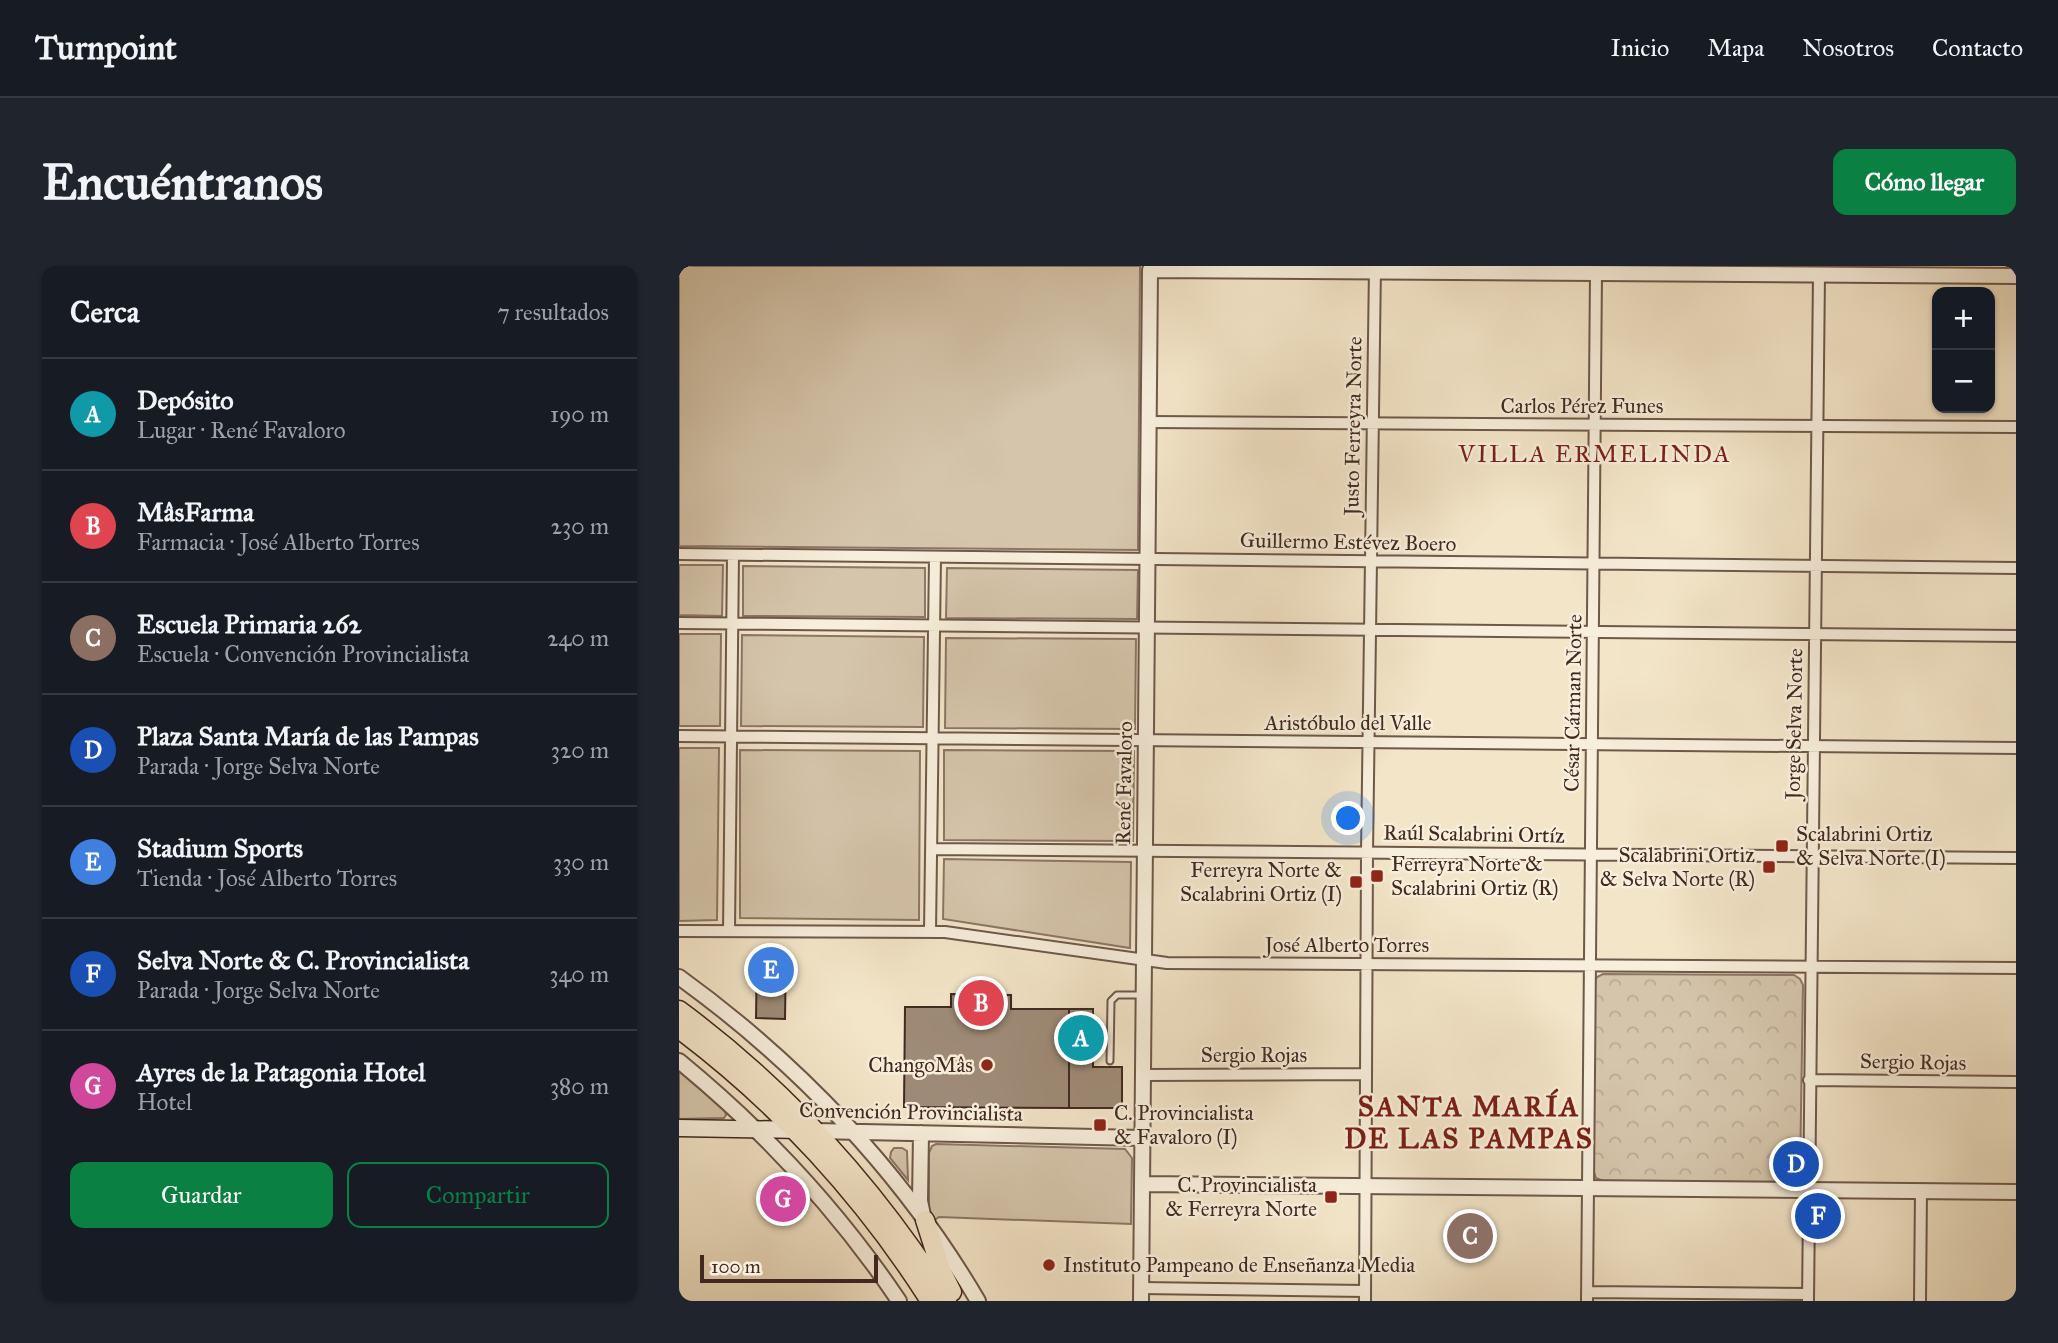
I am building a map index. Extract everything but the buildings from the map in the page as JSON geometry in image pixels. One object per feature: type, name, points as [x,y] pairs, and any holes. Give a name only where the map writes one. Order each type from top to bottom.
[{"type":"highway","points":[[679,999],[720,1030],[756,1073]]},
{"type":"highway","points":[[679,1010],[756,1073],[815,1131],[888,1217],[947,1301]]},
{"type":"highway","points":[[679,1028],[747,1084],[794,1130],[884,1234],[930,1301]]},
{"type":"highway","points":[[679,1035],[698,1043]]},
{"type":"highway","points":[[839,1179],[862,1222],[917,1301]]},
{"type":"highway","points":[[925,1220],[941,1270],[957,1301]]},
{"type":"main road","name":"Convención Provincialista","points":[[679,1128],[815,1131]]},
{"type":"street","points":[[1150,268],[2016,276]]},
{"type":"street","name":"René Favaloro","points":[[1141,1295],[1150,268]]},
{"type":"street","name":"Justo Ferreyra Norte","points":[[1365,1296],[1367,853],[1375,269]]},
{"type":"street","name":"César Cárman Norte","points":[[1587,1297],[1596,273]]},
{"type":"street","name":"Jorge Selva Norte","points":[[1808,1298],[1807,1190],[1819,274]]},
{"type":"street","name":"Carlos Pérez Funes","points":[[1149,422],[2016,427]]},
{"type":"street","name":"Guillermo Estévez Boero","points":[[679,554],[2016,568]]},
{"type":"street","points":[[729,931],[733,555]]},
{"type":"street","points":[[930,931],[935,557]]},
{"type":"street","points":[[679,623],[2016,636]]},
{"type":"street","name":"Aristóbulo del Valle","points":[[679,736],[2016,748]]},
{"type":"street","name":"Raúl Scalabrini Ortíz","points":[[932,849],[2016,858]]},
{"type":"street","name":"José Alberto Torres","points":[[679,931],[930,931],[1143,961],[2016,968]]},
{"type":"street","points":[[679,976],[767,1046],[814,1091],[925,1220],[978,1301]]},
{"type":"street","points":[[679,1061],[756,1129],[828,1207],[898,1301]]},
{"type":"street","name":"Sergio Rojas","points":[[1143,1075],[1366,1074]]},
{"type":"street","name":"Sergio Rojas","points":[[1809,1080],[2016,1082]]},
{"type":"street","name":"Convención Provincialista","points":[[815,1131],[1142,1138]]},
{"type":"street","points":[[921,1133],[921,1201],[925,1220]]},
{"type":"street","points":[[1142,1184],[2016,1192]]},
{"type":"street","points":[[1920,1301],[1921,1191]]},
{"type":"street","points":[[1141,1295],[1365,1296]]},
{"type":"street","points":[[1587,1297],[1808,1298]]},
{"type":"lane","points":[[1110,1061],[1112,999],[1117,995],[1143,995]]},
{"type":"green space","points":[[679,266],[1140,266],[1138,550],[679,546]]},
{"type":"green space","points":[[679,565],[723,565],[722,616],[679,615]]},
{"type":"green space","points":[[743,566],[925,568],[925,617],[743,616]]},
{"type":"green space","points":[[947,568],[1138,570],[1137,619],[946,618]]},
{"type":"green space","points":[[679,634],[721,634],[720,726],[679,726]]},
{"type":"green space","points":[[742,635],[924,637],[923,727],[741,726]]},
{"type":"green space","points":[[946,638],[1136,639],[1135,729],[945,728]]},
{"type":"green space","points":[[679,748],[719,748],[717,920],[679,921]]},
{"type":"green space","points":[[740,750],[920,751],[919,920],[740,918]]},
{"type":"green space","points":[[944,750],[1134,751],[1133,841],[944,840]]},
{"type":"green space","points":[[944,859],[1131,862],[1130,948],[943,919]]},
{"type":"green space","points":[[1603,974],[1794,975],[1800,979],[1803,985],[1800,1174],[1797,1180],[1603,1181],[1596,1178],[1594,983],[1597,977]]},
{"type":"green space","points":[[679,1070],[725,1110],[724,1118],[679,1119]]},
{"type":"green space","points":[[936,1144],[1125,1149],[1132,1158],[1131,1224],[939,1217],[933,1221],[929,1209],[929,1153]]},
{"type":"green space","points":[[894,1148],[907,1151],[908,1180],[890,1158]]},
{"type":"place","name":"Scalabrini Ortiz & Selva Norte (I)","points":[[1782,846]]},
{"type":"place","name":"Scalabrini Ortiz & Selva Norte (R)","points":[[1769,867]]},
{"type":"place","name":"Ferreyra Norte & Scalabrini Ortiz (R)","points":[[1377,876]]},
{"type":"place","name":"Ferreyra Norte & Scalabrini Ortiz (I)","points":[[1356,882]]},
{"type":"place","name":"Stadium Sports","points":[[771,970]]},
{"type":"place","name":"MâsFarma","points":[[981,1003]]},
{"type":"place","name":"Depósito","points":[[1081,1038]]},
{"type":"place","name":"ChangoMâs","points":[[987,1065]]},
{"type":"place","name":"C. Provincialista & Favaloro (I)","points":[[1100,1125]]},
{"type":"place","name":"Plaza Santa María de las Pampas","points":[[1796,1164]]},
{"type":"place","name":"C. Provincialista & Ferreyra Norte","points":[[1331,1197]]},
{"type":"place","name":"Ayres de la Patagonia Hotel","points":[[783,1199]]},
{"type":"place","name":"Selva Norte & C. Provincialista","points":[[1818,1216]]},
{"type":"place","name":"Escuela Primaria 262","points":[[1470,1236]]},
{"type":"place","name":"Instituto Pampeano de Enseñanza Media","points":[[1049,1265]]},
{"type":"district","name":"VILLA ERMELINDA","points":[[1595,454]]},
{"type":"district","name":"SANTA MARÍA DE LAS PAMPAS","points":[[1469,1122]]}]
